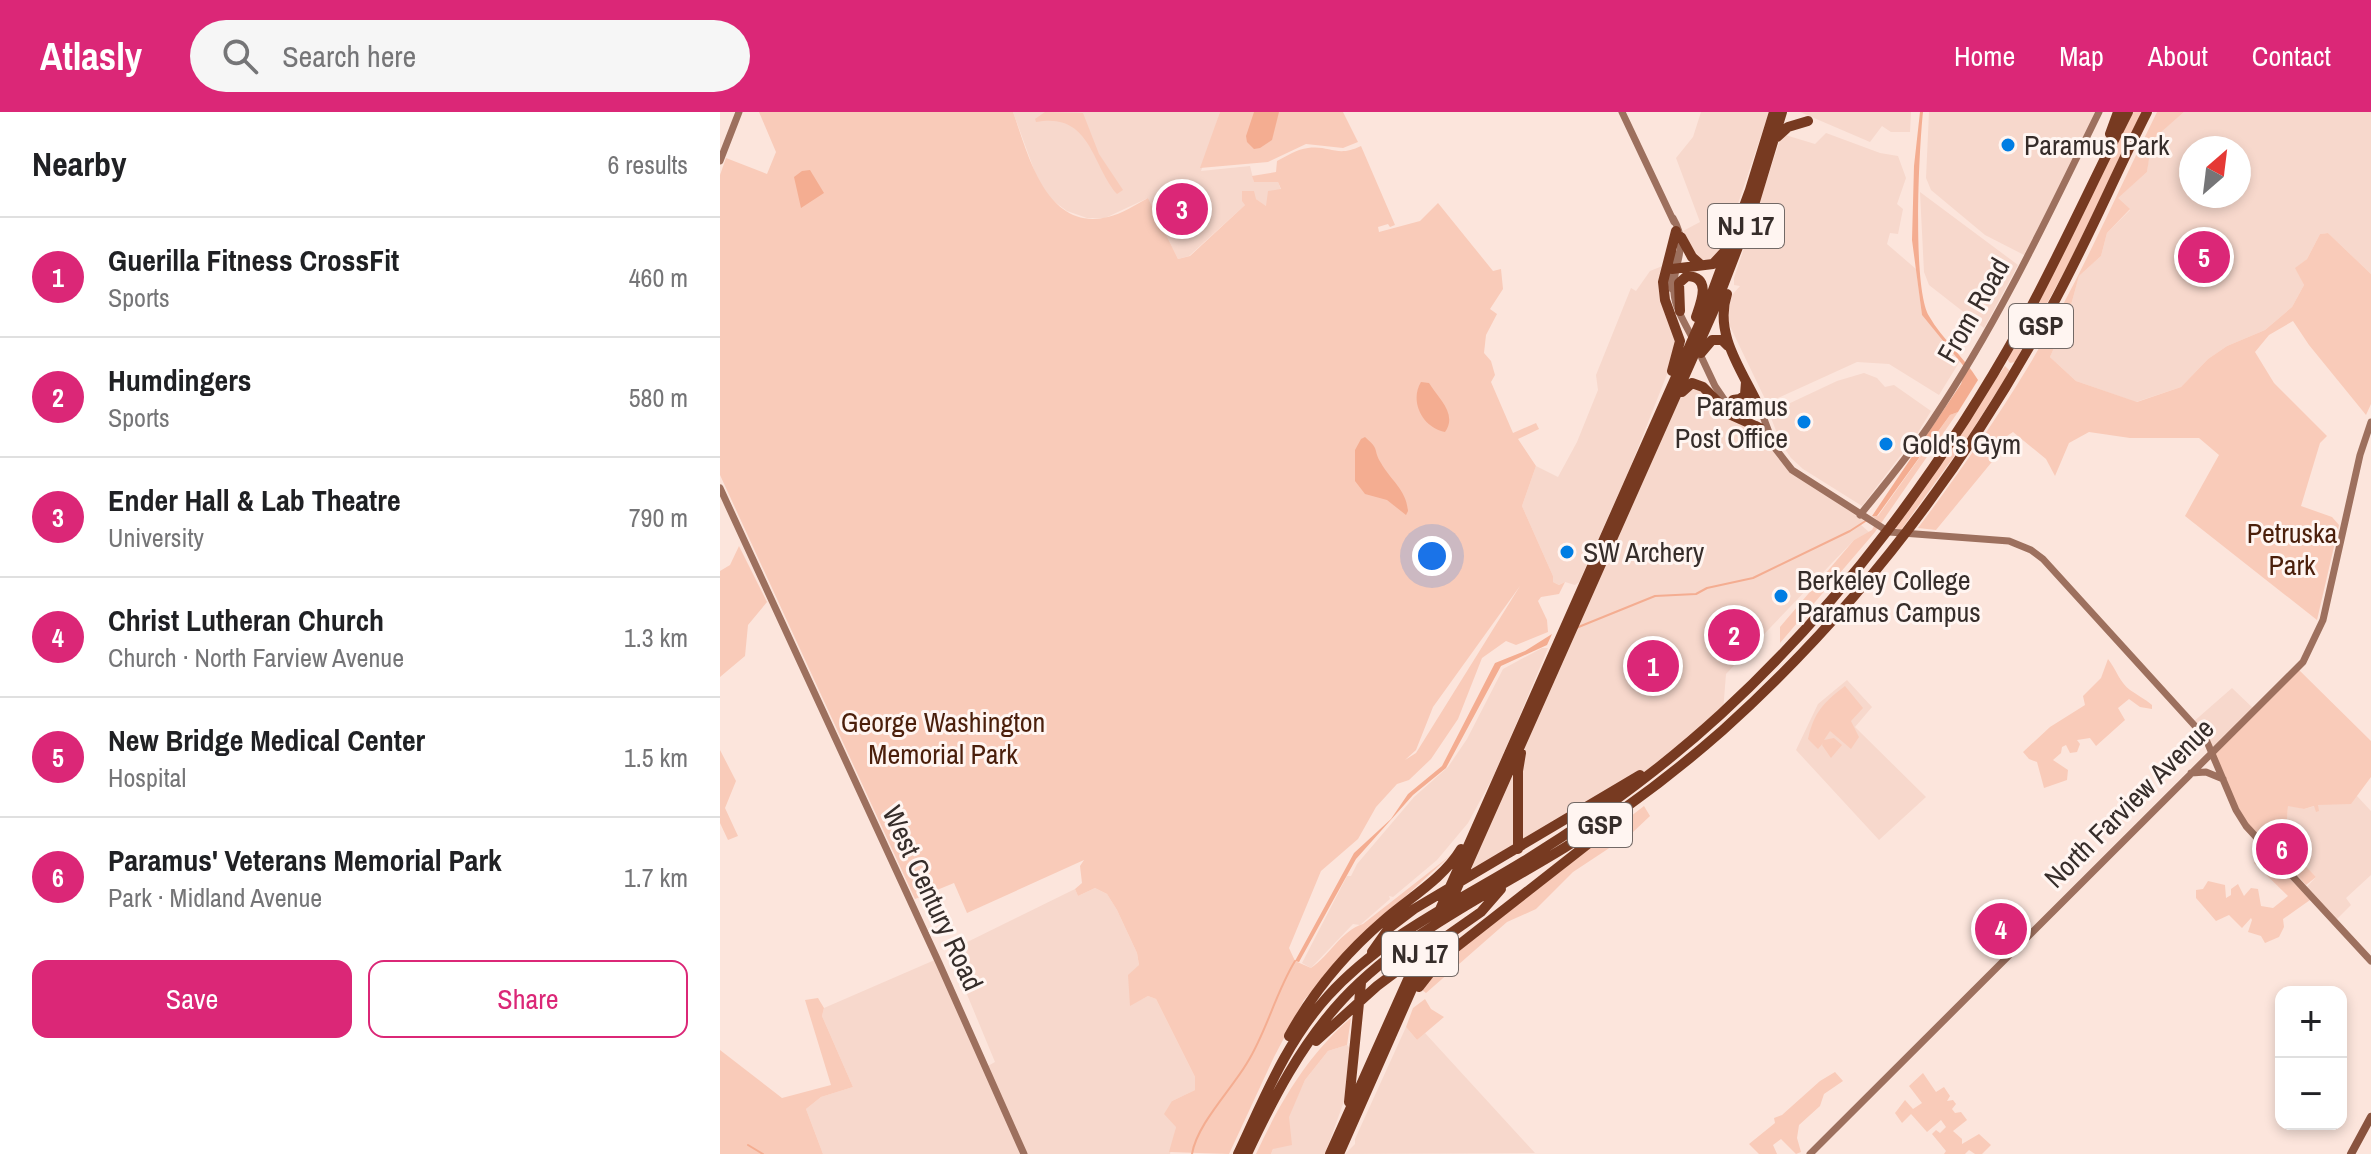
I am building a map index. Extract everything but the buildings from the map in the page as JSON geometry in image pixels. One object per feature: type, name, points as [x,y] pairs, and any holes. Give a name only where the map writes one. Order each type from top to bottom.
[{"type":"highway","name":"NJ 17","points":[[1339,1154],[1686,353],[1730,246],[1774,112]]},
{"type":"highway","name":"NJ 17","points":[[1567,631],[1682,384],[1743,235],[1782,112]]},
{"type":"highway","points":[[1773,141],[1788,127],[1808,121],[1795,118],[1789,112]]},
{"type":"highway","points":[[2092,185],[2118,112]]},
{"type":"highway","name":"GSP","points":[[1238,1154],[1281,1062],[1302,1028],[1327,997],[1356,969],[1388,944],[1611,804],[1689,743],[1779,656],[1880,539],[1948,444],[2001,361],[2128,112]]},
{"type":"highway","name":"GSP","points":[[1247,1154],[1289,1072],[1318,1029],[1371,972],[1419,936],[1599,826],[1678,768],[1738,716],[1830,623],[1914,521],[1974,437],[2031,344],[2073,266],[2147,112]]},
{"type":"highway","points":[[1678,234],[1692,257],[1701,265]]},
{"type":"highway","points":[[1669,393],[1680,341],[1665,300],[1663,282],[1678,234]]},
{"type":"highway","points":[[1743,235],[1722,313],[1733,354],[1761,411]]},
{"type":"highway","points":[[1675,268],[1715,262],[1730,246]]},
{"type":"highway","points":[[1680,311],[1679,283],[1687,276],[1695,276],[1701,281],[1703,290],[1686,353]]},
{"type":"highway","points":[[1682,384],[1704,346],[1712,340],[1722,340],[1733,354]]},
{"type":"highway","points":[[1729,401],[1745,395],[1746,380]]},
{"type":"highway","points":[[1671,406],[1686,386],[1698,384],[1727,412],[1760,428]]},
{"type":"highway","name":"NJ 17","points":[[1330,1154],[1497,781],[1527,721]]},
{"type":"highway","points":[[1289,1072],[1350,1009],[1401,968],[1475,917],[1506,882],[1520,839],[1518,771],[1527,721]]},
{"type":"highway","points":[[1344,1123],[1352,1079],[1360,989],[1369,960],[1389,928],[1414,909],[1689,743]]},
{"type":"highway","points":[[1397,1023],[1425,976],[1441,959],[1615,823],[1678,768]]},
{"type":"highway","points":[[1258,1110],[1276,1062],[1314,997],[1362,940],[1455,859],[1497,781]]},
{"type":"main road","points":[[2351,1154],[2371,1117]]},
{"type":"street","points":[[720,161],[739,112]]},
{"type":"street","points":[[1622,112],[1678,234],[1674,294],[1680,311],[1719,391],[1734,412],[1760,428],[1792,470],[1894,534],[2001,540],[2031,550],[2046,562],[2201,732],[2236,810],[2250,832],[2371,961]]},
{"type":"street","name":"From Road","points":[[1863,516],[1925,432],[1971,360],[2021,271],[2099,112]]},
{"type":"street","points":[[1729,401],[1761,411],[1774,445]]},
{"type":"street","name":"North Farview Avenue","points":[[1810,1154],[2188,774],[2292,675],[2314,643],[2323,620],[2360,455],[2371,422]]},
{"type":"street","name":"West Century Road","points":[[720,488],[1024,1154]]},
{"type":"street","points":[[2188,774],[2206,772],[2223,779]]},
{"type":"shaded area","points":[[1013,112],[1220,112],[1201,171],[1250,166],[1254,182],[1278,182],[1281,190],[1267,207],[1256,199],[1245,205],[1189,256],[1178,259],[1148,198],[1105,218],[1087,218],[1067,211],[1048,197],[1037,178]]},
{"type":"shaded area","points":[[1254,112],[1279,112],[1272,140],[1254,149],[1246,136]]},
{"type":"shaded area","points":[[1701,112],[1769,112],[1725,242],[1717,257],[1707,262],[1699,259],[1683,231],[1700,222],[1676,158],[1693,137]]},
{"type":"shaded area","points":[[1800,112],[1911,112],[1910,132],[1891,132],[1882,126],[1870,142]]},
{"type":"shaded area","points":[[1920,112],[1923,112],[1919,248],[1924,300],[1934,324],[1978,380],[1958,412],[1950,415],[1877,516],[1872,516],[1961,384],[1966,369],[1922,315],[1912,240],[1914,166]]},
{"type":"shaded area","points":[[1929,112],[2099,112],[2028,257],[1985,235],[1931,190],[1926,178]]},
{"type":"shaded area","points":[[2184,112],[2371,112],[2371,274],[2328,233],[2320,234],[2307,259],[2296,268],[2304,285],[2292,307],[2265,330],[2227,346],[2208,359],[2181,387],[2136,402],[2076,381],[2050,357],[2068,316],[2079,276],[2101,256],[2107,233],[2130,210],[2117,198],[2147,172],[2151,140]]},
{"type":"shaded area","points":[[1826,133],[1880,153],[1898,156],[1906,178],[1897,204],[1903,209],[1898,234],[1890,233],[1887,244],[1916,269],[1922,315],[1960,361],[1939,395],[1889,364],[1857,362],[1767,403],[1725,316],[1726,302],[1740,286],[1734,285],[1734,278],[1782,134],[1815,144]]},
{"type":"shaded area","points":[[810,170],[824,193],[801,208],[794,177]]},
{"type":"shaded area","points":[[1920,192],[2018,265],[1984,328],[1929,285],[1924,272]]},
{"type":"shaded area","points":[[1665,265],[1660,283],[1679,344],[1630,468],[1579,582],[1559,585],[1553,582],[1522,506],[1536,466],[1558,477],[1577,442],[1598,390],[1596,375],[1631,288],[1636,291],[1650,271]]},
{"type":"shaded area","points":[[1864,373],[1877,378],[1885,387],[1894,385],[1931,411],[1862,506],[1791,458],[1769,413],[1837,381]]},
{"type":"shaded area","points":[[1421,382],[1429,383],[1445,406],[1449,419],[1445,432],[1430,425],[1420,413],[1417,398]]},
{"type":"shaded area","points":[[1692,383],[1718,404],[1760,428],[1786,464],[1865,518],[1861,525],[1869,532],[1854,540],[1726,674],[1723,712],[1642,774],[1461,879],[1671,406]]},
{"type":"shaded area","points":[[1365,437],[1375,447],[1378,458],[1404,497],[1408,511],[1406,515],[1387,500],[1365,494],[1355,481],[1355,450]]},
{"type":"shaded area","points":[[1552,634],[1547,645],[1501,666],[1446,768],[1413,795],[1356,859],[1299,962],[1295,961],[1354,853],[1391,819],[1408,794],[1442,766],[1495,663],[1525,651]]},
{"type":"shaded area","points":[[1542,648],[1548,648],[1493,777],[1468,823],[1437,860],[1393,897],[1389,896],[1390,899],[1360,925],[1353,924],[1311,968],[1302,963],[1347,876],[1351,876],[1357,864],[1414,797],[1448,767],[1467,739],[1503,669]]},
{"type":"shaded area","points":[[1847,680],[1872,707],[1855,727],[1926,797],[1879,840],[1796,750],[1818,704]]},
{"type":"shaded area","points":[[2232,688],[2255,710],[2212,751],[2192,723]]},
{"type":"shaded area","points":[[2356,795],[2371,811],[2371,875],[2346,898],[2351,905],[2334,922],[2304,890],[2316,877],[2299,859],[2286,831],[2288,805],[2304,809]]},
{"type":"shaded area","points":[[1095,888],[1107,894],[1137,953],[1139,965],[1130,1005],[1148,996],[1156,999],[1195,1077],[1195,1090],[1172,1101],[1176,1127],[1170,1154],[823,1154],[806,1109],[821,1097],[853,1087],[822,1016],[824,1008],[937,959],[986,1067],[995,1062],[949,951],[1075,889],[1078,896]]},
{"type":"shaded area","points":[[1406,1027],[1417,1040],[1425,1033],[1535,1153],[1345,1154],[1355,1144]]},
{"type":"shaded area","points":[[1347,1045],[1350,1048],[1348,1090],[1325,1154],[1271,1154],[1305,1080],[1328,1051]]},
{"type":"green space","name":"George Washington Memorial Park","points":[[759,112],[1013,112],[1033,168],[1055,201],[1069,213],[1087,219],[1113,216],[1148,198],[1178,259],[1190,256],[1245,205],[1242,191],[1254,191],[1256,199],[1266,206],[1268,191],[1281,189],[1278,182],[1254,182],[1252,176],[1276,172],[1277,161],[1304,149],[1346,151],[1361,146],[1395,225],[1378,227],[1379,232],[1420,221],[1438,203],[1493,271],[1501,269],[1503,289],[1490,309],[1497,314],[1486,335],[1484,353],[1491,361],[1495,375],[1491,382],[1513,433],[1536,423],[1539,429],[1518,439],[1536,466],[1522,506],[1553,582],[1559,585],[1565,582],[1559,594],[1541,597],[1538,601],[1547,620],[1548,632],[1516,645],[1506,641],[1482,658],[1458,719],[1431,759],[1409,780],[1397,784],[1376,807],[1358,839],[1321,871],[1289,948],[1295,961],[1311,968],[1348,932],[1363,924],[1451,855],[1365,933],[1304,1000],[1229,1154],[1169,1152],[1176,1127],[1164,1114],[1172,1101],[1195,1090],[1195,1077],[1156,999],[1148,996],[1130,1006],[1128,975],[1139,965],[1137,953],[1107,894],[1095,888],[1078,896],[1075,889],[1082,883],[1080,866],[1084,860],[967,913],[954,883],[915,899],[720,475],[720,175],[726,158],[767,174],[776,152]],"holes":[[[1520,586],[1416,753],[1405,760],[1416,750],[1433,707]]]},
{"type":"green space","points":[[1045,112],[1083,113],[1099,154],[1123,190],[1117,194],[1079,132],[1054,121],[1036,122],[1035,119]]},
{"type":"green space","points":[[1220,112],[1343,112],[1358,142],[1343,148],[1306,144],[1268,162],[1200,168]]},
{"type":"green space","points":[[2133,112],[2142,112],[2069,263],[2015,362],[2010,363],[2007,359]]},
{"type":"green space","name":"Petruska Park","points":[[2157,112],[2184,112],[2152,140],[2147,172],[2118,198],[2130,209],[2107,233],[2101,256],[2079,276],[2068,316],[2050,357],[2076,381],[2137,402],[2181,387],[2208,359],[2227,346],[2265,330],[2292,307],[2304,285],[2295,268],[2307,259],[2320,234],[2328,233],[2371,274],[2371,404],[2366,415],[2293,321],[2269,335],[2255,352],[2274,383],[2327,436],[2320,443],[2301,506],[2332,517],[2339,525],[2317,620],[2185,516],[2219,455],[2199,438],[2130,438],[2089,432],[2069,443],[2055,476],[2046,459],[2013,432],[1995,444],[2000,452],[1936,530],[1918,528],[1989,429],[2046,336]]},
{"type":"green space","points":[[2005,366],[2010,371],[1968,437],[1901,530],[1894,528]]},
{"type":"green space","points":[[1958,412],[1875,532],[1780,643],[1780,627],[1854,540],[1872,530],[1877,520],[1872,516],[1878,516],[1950,415]]},
{"type":"green space","points":[[739,546],[767,602],[748,625],[745,656],[720,677],[720,571],[730,565]]},
{"type":"green space","points":[[2108,659],[2127,687],[2152,705],[2152,709],[2140,707],[2129,699],[2118,708],[2125,720],[2096,746],[2090,738],[2077,740],[2080,744],[2077,752],[2070,753],[2066,745],[2062,747],[2061,753],[2053,760],[2068,770],[2067,780],[2044,788],[2037,762],[2023,752],[2050,727],[2085,705],[2083,696],[2101,678]]},
{"type":"green space","points":[[2298,669],[2371,741],[2371,777],[2351,804],[2318,805],[2319,811],[2316,812],[2314,806],[2304,809],[2288,806],[2286,831],[2299,847],[2299,859],[2316,877],[2306,885],[2265,840],[2259,842],[2250,832],[2212,751]]},
{"type":"green space","points":[[1845,686],[1863,708],[1851,721],[1859,737],[1851,749],[1830,731],[1824,740],[1834,738],[1842,745],[1831,758],[1823,743],[1818,749],[1808,739],[1821,708]]},
{"type":"green space","points":[[720,750],[736,781],[725,808],[738,836],[728,840],[720,823]]},
{"type":"green space","points":[[1644,806],[1650,816],[1632,833],[1573,872],[1536,909],[1507,922],[1426,993],[1422,990],[1448,958]]},
{"type":"green space","points":[[2263,850],[2310,900],[2283,919],[2284,927],[2279,937],[2265,943],[2261,936],[2248,932],[2251,918],[2242,928],[2229,915],[2216,921],[2196,898],[2196,890],[2203,889],[2208,881],[2225,885],[2226,898],[2238,884],[2244,896],[2251,888],[2258,889],[2261,906],[2273,908],[2288,896],[2254,863]]},
{"type":"green space","points":[[818,998],[824,1008],[822,1016],[853,1087],[821,1097],[806,1109],[823,1154],[720,1154],[720,1050],[782,1098],[831,1085],[805,1000]]},
{"type":"green space","points":[[1425,999],[1431,1009],[1444,1017],[1417,1040],[1406,1027],[1413,1008]]},
{"type":"green space","points":[[1351,1018],[1347,1045],[1328,1051],[1305,1080],[1289,1117],[1292,1145],[1273,1149],[1271,1154],[1256,1154],[1296,1081],[1321,1047]]},
{"type":"green space","points":[[1835,1072],[1843,1081],[1824,1094],[1820,1106],[1799,1125],[1797,1138],[1801,1152],[1796,1154],[1781,1139],[1773,1145],[1777,1154],[1759,1154],[1749,1144],[1775,1123],[1774,1118],[1782,1115],[1820,1081]]},
{"type":"green space","points":[[1923,1073],[1936,1092],[1944,1087],[1950,1096],[1947,1101],[1953,1100],[1956,1104],[1952,1109],[1955,1113],[1961,1112],[1967,1120],[1953,1131],[1962,1139],[1962,1144],[1979,1134],[1991,1145],[1982,1154],[1969,1150],[1965,1154],[1944,1154],[1946,1151],[1932,1134],[1936,1130],[1940,1133],[1946,1127],[1941,1120],[1927,1132],[1911,1114],[1902,1123],[1895,1113],[1905,1100],[1913,1109],[1922,1103],[1909,1086]]},
{"type":"waterway","points":[[1576,628],[1655,596],[1696,594],[1707,588],[1753,578],[1867,520]]},
{"type":"waterway","points":[[1192,1154],[1207,1119],[1254,1051],[1295,961]]},
{"type":"waterway","points":[[748,1145],[763,1154]]},
{"type":"place","name":"Paramus Park","points":[[2008,145]]},
{"type":"place","name":"Ender Hall & Lab Theatre","points":[[1182,209]]},
{"type":"place","name":"New Bridge Medical Center","points":[[2204,257]]},
{"type":"place","name":"Paramus Post Office","points":[[1804,422]]},
{"type":"place","name":"Gold's Gym","points":[[1886,444]]},
{"type":"place","name":"SW Archery","points":[[1567,552]]},
{"type":"place","name":"Berkeley College Paramus Campus","points":[[1781,596]]},
{"type":"place","name":"Humdingers","points":[[1734,635]]},
{"type":"place","name":"Guerilla Fitness CrossFit","points":[[1653,666]]},
{"type":"place","name":"Paramus' Veterans Memorial Park","points":[[2282,849]]},
{"type":"place","name":"Christ Lutheran Church","points":[[2001,929]]}]
